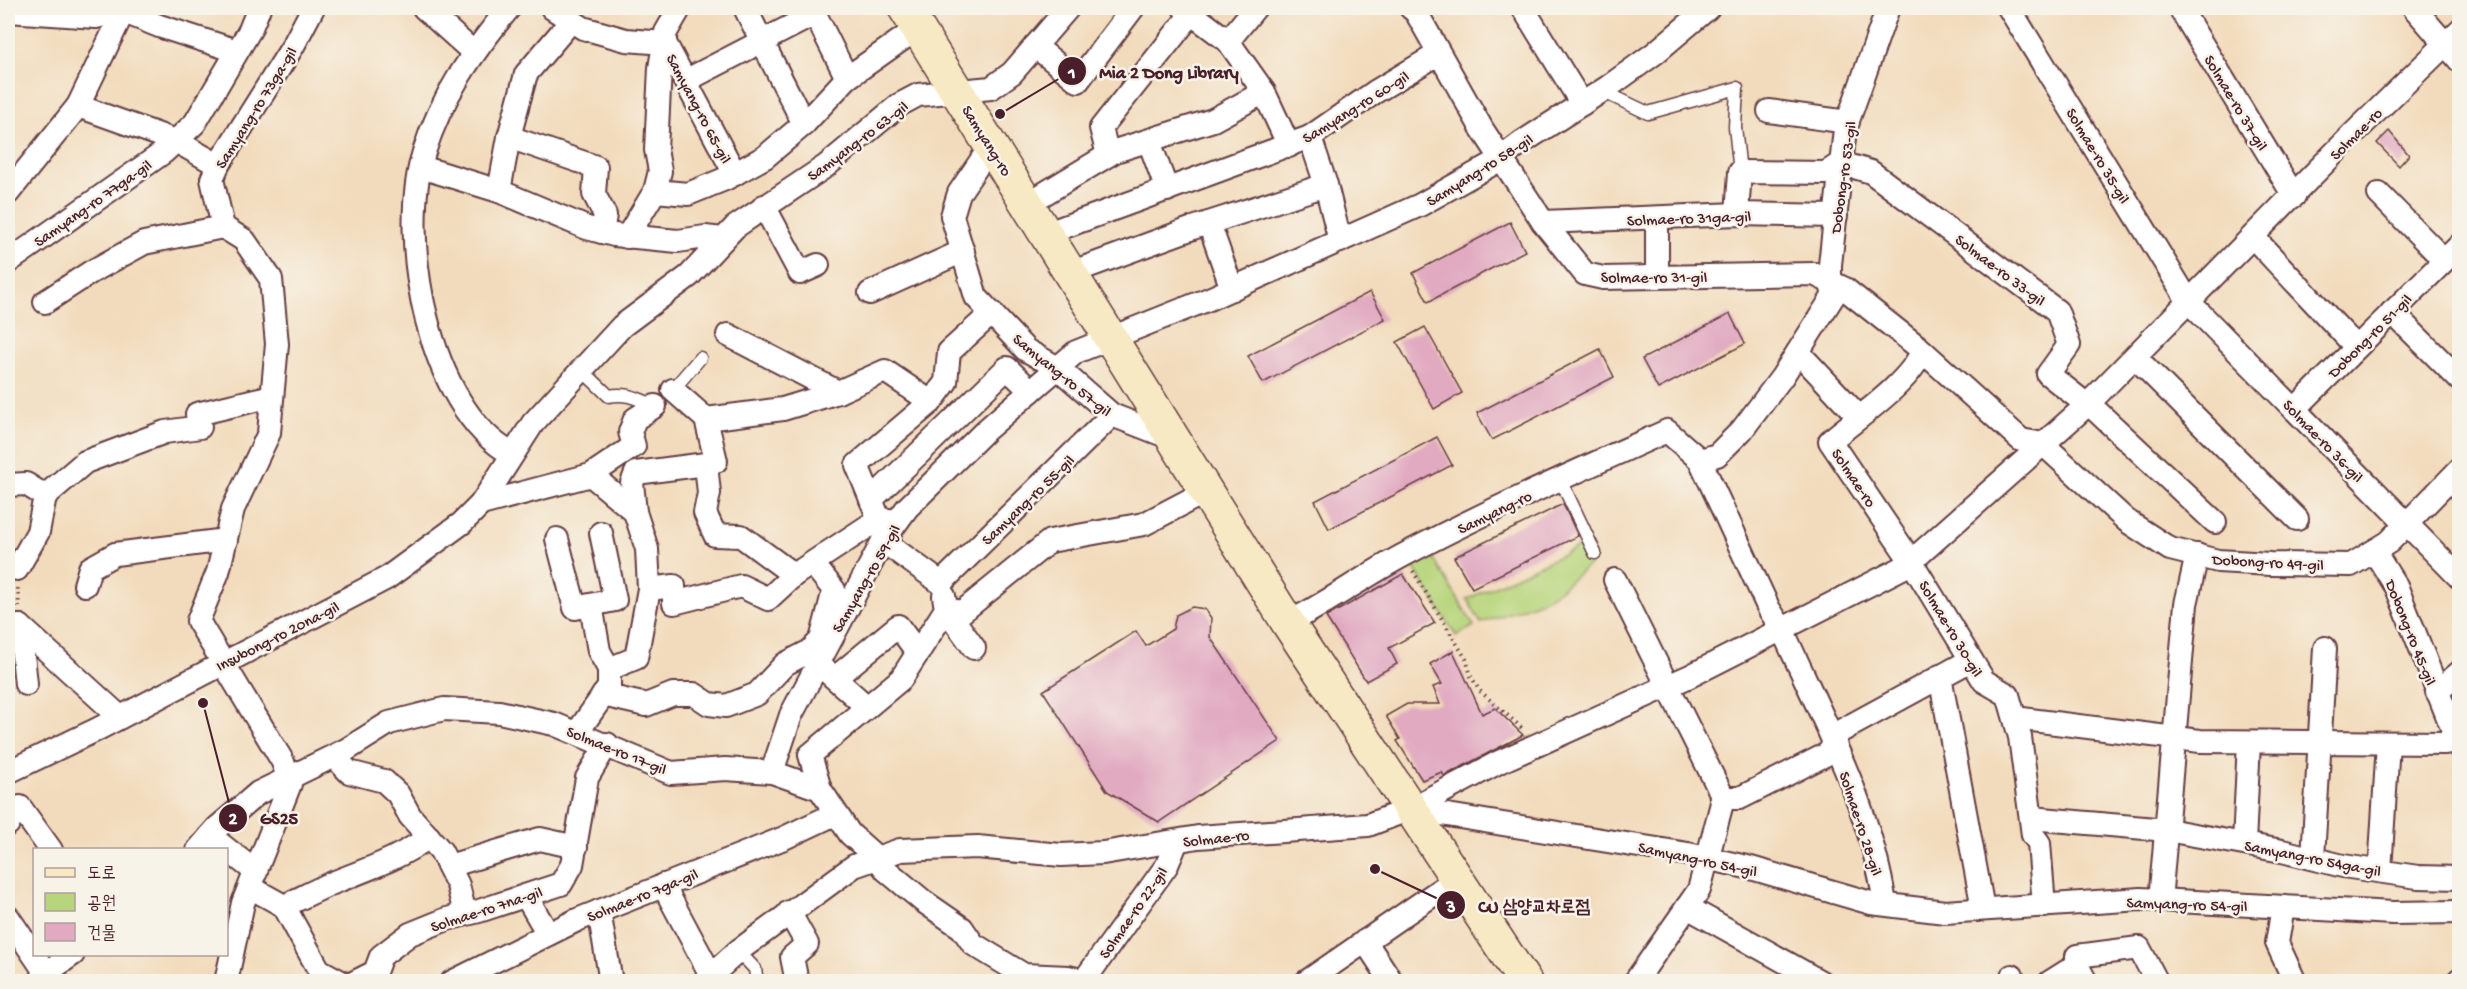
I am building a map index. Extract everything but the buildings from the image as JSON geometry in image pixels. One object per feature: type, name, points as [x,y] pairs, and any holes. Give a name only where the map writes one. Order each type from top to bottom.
[{"type":"main road","name":"Samyang-ro","points":[[911,18],[1288,623],[1525,981]]},
{"type":"street","name":"Samyang-ro 77ga-gil","points":[[8,262],[164,152],[195,123],[250,30],[260,8]]},
{"type":"street","name":"Samyang-ro 73ga-gil","points":[[223,227],[212,179],[218,165],[293,46],[313,8]]},
{"type":"street","points":[[424,8],[473,52]]},
{"type":"street","points":[[509,8],[473,52],[443,104],[423,153],[416,191],[414,232],[417,280],[445,374],[465,409],[494,444],[512,454]]},
{"type":"street","points":[[552,8],[583,28],[626,40],[665,43]]},
{"type":"street","points":[[627,237],[656,191],[660,171],[657,150],[660,68],[666,32],[681,8]]},
{"type":"street","points":[[745,8],[804,124]]},
{"type":"street","name":"Samyang-ro 63-gil","points":[[512,454],[532,423],[583,371],[622,326],[689,276],[735,227],[826,166],[899,105],[918,95],[991,88],[1012,73],[1068,8]]},
{"type":"street","points":[[1035,46],[1078,81],[1133,8]]},
{"type":"street","points":[[1228,41],[1255,8]]},
{"type":"street","name":"Solmae-ro 31-gil","points":[[1411,8],[1416,12],[1499,158],[1543,222],[1584,274],[1603,278],[1814,274],[1845,289],[1922,351],[2021,440],[2043,444]]},
{"type":"street","points":[[1523,8],[1581,104]]},
{"type":"street","name":"Dobong-ro 53-gil","points":[[1830,281],[1841,163],[1848,122],[1888,8]]},
{"type":"street","name":"Solmae-ro 35-gil","points":[[2009,8],[2189,302]]},
{"type":"street","name":"Solmae-ro 37-gil","points":[[2180,8],[2294,196]]},
{"type":"street","points":[[2414,8],[2455,45]]},
{"type":"street","points":[[8,193],[78,105],[123,9]]},
{"type":"street","points":[[8,11],[96,17],[123,9],[159,26],[237,51]]},
{"type":"street","points":[[685,81],[762,41],[813,11],[847,78]]},
{"type":"street","points":[[1108,155],[1101,128],[1195,11],[1228,41],[1264,92],[1289,146]]},
{"type":"street","name":"Samyang-ro 58-gil","points":[[1110,340],[1232,289],[1420,205],[1499,158],[1602,91],[1654,53],[1695,11]]},
{"type":"street","name":"Samyang-ro 65-gil","points":[[656,191],[688,194],[735,174],[765,157],[804,124],[847,78],[911,18]]},
{"type":"street","points":[[499,191],[509,137],[526,74],[571,21]]},
{"type":"street","name":"Samyang-ro 65-gil","points":[[665,43],[735,174]]},
{"type":"street","name":"Solmae-ro","points":[[663,885],[707,978],[789,912],[854,866],[900,850],[977,847],[1061,855],[1103,853],[1198,837],[1368,825],[1410,809],[1499,762],[1669,686],[1906,566],[2088,404],[2352,135],[2455,45]]},
{"type":"street","name":"Samyang-ro 60-gil","points":[[1045,234],[1310,137],[1374,92],[1438,54]]},
{"type":"street","points":[[1027,204],[1108,155],[1213,120],[1264,92]]},
{"type":"street","name":"Samyang-ro 77ga-gil","points":[[78,105],[176,141],[218,165]]},
{"type":"street","points":[[1769,111],[1848,122]]},
{"type":"street","points":[[509,137],[596,167],[594,194],[605,215],[602,232]]},
{"type":"street","points":[[1310,137],[1326,185],[1340,241]]},
{"type":"street","points":[[1149,141],[1167,190]]},
{"type":"street","name":"Samyang-ro 57-gil","points":[[991,146],[959,193],[952,216],[976,297],[1026,350],[1058,368],[1112,415],[1171,438]]},
{"type":"street","points":[[1737,214],[1740,172],[1826,173],[1841,163]]},
{"type":"street","name":"Solmae-ro 33-gil","points":[[1841,163],[1871,172],[2057,310],[2069,345],[2048,374],[2088,404]]},
{"type":"street","points":[[420,167],[499,191],[587,228],[602,232],[627,237],[678,241],[705,237],[723,239]]},
{"type":"street","points":[[1070,273],[1209,223],[1326,185]]},
{"type":"street","name":"Dobong-ro 51-gil","points":[[2295,409],[2452,253],[2379,194]]},
{"type":"street","points":[[764,206],[800,273],[818,265]]},
{"type":"street","name":"Solmae-ro 31ga-gil","points":[[1543,222],[1737,214],[1836,216]]},
{"type":"street","points":[[1657,219],[1657,277]]},
{"type":"street","points":[[1209,223],[1232,289]]},
{"type":"street","points":[[45,302],[91,272],[144,243],[223,227],[244,240],[272,279],[277,344],[269,433],[233,509],[218,572],[198,621],[221,663],[283,762],[290,784],[243,903],[226,981]]},
{"type":"street","points":[[2253,237],[2356,347]]},
{"type":"street","points":[[870,293],[963,251]]},
{"type":"street","points":[[1782,629],[1769,609],[1700,460],[1717,455],[1742,430],[1798,352],[1834,295],[1830,281]]},
{"type":"street","name":"Solmae-ro 36-gil","points":[[2189,302],[2460,578]]},
{"type":"street","points":[[2392,312],[2460,380]]},
{"type":"street","points":[[974,648],[946,609],[941,583],[883,520],[857,465],[931,402],[946,382],[949,352],[992,313]]},
{"type":"street","points":[[728,335],[838,392]]},
{"type":"street","name":"Samyang-ro 59-gil","points":[[883,520],[907,508],[986,430],[1076,352],[1110,340]]},
{"type":"street","name":"Solmae-ro","points":[[1911,561],[1830,441],[1876,404],[1918,363],[1922,351]]},
{"type":"street","points":[[1798,352],[1859,417]]},
{"type":"street","points":[[2135,357],[2297,519]]},
{"type":"street","name":"Samyang-ro 59-gil","points":[[772,772],[791,715],[826,671],[883,520],[1007,369],[1031,392]]},
{"type":"street","points":[[706,419],[783,409],[838,392],[885,371],[931,402]]},
{"type":"street","points":[[609,669],[636,658],[649,589],[647,549],[635,512],[632,483],[636,473],[716,461],[706,419],[673,390]]},
{"type":"street","points":[[17,569],[38,532],[45,496],[85,462],[165,432],[200,427],[197,414],[272,396]]},
{"type":"street","points":[[2088,404],[2215,522]]},
{"type":"street","points":[[481,504],[591,475],[634,446],[630,432],[635,419],[655,406]]},
{"type":"street","name":"Samyang-ro 55-gil","points":[[941,583],[1112,415]]},
{"type":"street","name":"Samyang-ro","points":[[1288,623],[1318,608],[1403,556],[1560,479],[1666,431],[1700,460]]},
{"type":"street","name":"Dobong-ro 49-gil","points":[[2043,444],[2127,522],[2170,549],[2218,561],[2259,564],[2351,565],[2388,542],[2460,469]]},
{"type":"street","name":"Insubong-ro 20na-gil","points":[[8,772],[120,717],[387,578],[462,523],[481,504],[512,454]]},
{"type":"street","points":[[603,695],[646,705],[673,694],[694,694],[709,704],[726,706],[757,694],[785,664],[810,651],[821,640],[834,590],[804,570],[741,536],[715,535],[705,513],[709,493],[706,464]]},
{"type":"street","points":[[591,475],[635,512]]},
{"type":"street","points":[[8,485],[26,484],[45,496]]},
{"type":"street","points":[[946,609],[962,612],[1050,541],[1144,524],[1205,492]]},
{"type":"street","points":[[649,589],[674,586],[675,603],[741,586],[768,599],[804,570],[883,520]]},
{"type":"street","points":[[557,539],[575,608],[615,600],[601,533]]},
{"type":"street","points":[[85,585],[90,568],[115,554],[225,540]]},
{"type":"street","name":"Dobong-ro 45-gil","points":[[2374,551],[2397,588],[2457,744]]},
{"type":"street","points":[[2160,901],[2186,603],[2197,555]]},
{"type":"street","name":"Solmae-ro 30-gil","points":[[1911,561],[1984,681],[2008,695],[2020,737],[2033,835],[2039,843],[2044,906]]},
{"type":"street","points":[[1615,580],[1669,686],[1720,791],[1721,798],[1709,858],[1698,890],[1635,981]]},
{"type":"street","points":[[577,733],[609,687],[609,669],[599,651],[591,605]]},
{"type":"street","points":[[946,609],[901,679],[810,755],[820,789],[850,834],[877,858],[886,870],[922,901],[962,928],[973,944],[1024,975],[1068,977],[1086,981]]},
{"type":"street","points":[[20,626],[26,684]]},
{"type":"street","points":[[20,626],[120,717]]},
{"type":"street","points":[[867,708],[826,671],[898,626],[918,652]]},
{"type":"street","name":"Solmae-ro 28-gil","points":[[1782,629],[1834,743],[1864,821],[1880,872],[1885,904]]},
{"type":"street","points":[[2313,858],[2325,648]]},
{"type":"street","name":"Solmae-ro 28-gil","points":[[1721,798],[1740,798],[1828,753],[1839,732],[1971,660]]},
{"type":"street","points":[[2437,692],[2460,672]]},
{"type":"street","points":[[1940,676],[1983,909]]},
{"type":"street","name":"Solmae-ro 17-gil","points":[[204,843],[258,793],[334,756],[389,723],[444,709],[499,712],[554,724],[607,744],[671,773],[725,769],[772,772],[820,789]]},
{"type":"street","points":[[2015,718],[2175,736],[2200,741],[2457,744]]},
{"type":"street","points":[[2244,843],[2249,742]]},
{"type":"street","points":[[2379,871],[2388,743]]},
{"type":"street","name":"Solmae-ro 7na-gil","points":[[355,981],[375,972],[381,956],[410,934],[447,919],[561,884],[572,865],[587,778],[607,744]]},
{"type":"street","points":[[334,756],[349,772],[384,781],[398,794],[410,816],[441,851],[458,885],[465,914]]},
{"type":"street","points":[[8,824],[20,807],[50,848]]},
{"type":"street","name":"Samyang-ro 54-gil","points":[[1410,809],[1473,817],[1709,858],[1871,903],[1945,912],[2141,899],[2393,913],[2460,912]]},
{"type":"street","name":"Solmae-ro 7ga-gil","points":[[452,981],[491,973],[548,934],[598,911],[784,838],[836,814]]},
{"type":"street","points":[[2031,818],[2168,830]]},
{"type":"street","name":"Samyang-ro 54ga-gil","points":[[2168,830],[2244,843],[2343,866],[2418,877],[2460,878]]},
{"type":"street","points":[[284,906],[334,882],[382,865],[406,853],[429,837]]},
{"type":"street","points":[[448,867],[540,839],[576,847]]},
{"type":"street","name":"Solmae-ro 22-gil","points":[[1086,981],[1167,865],[1177,840]]},
{"type":"street","points":[[228,861],[284,906],[319,970],[341,981]]},
{"type":"street","points":[[1307,981],[1456,879]]},
{"type":"street","points":[[526,896],[548,934]]},
{"type":"street","points":[[1687,907],[1821,981]]},
{"type":"street","points":[[2283,907],[2277,943],[2295,981]]},
{"type":"street","points":[[598,911],[611,981]]},
{"type":"street","points":[[789,912],[807,944],[792,957],[797,981]]},
{"type":"street","points":[[8,917],[33,954]]},
{"type":"street","points":[[1365,941],[1392,981]]},
{"type":"street","points":[[2050,981],[2081,973],[2077,956],[2139,948],[2157,981]]},
{"type":"street","points":[[34,956],[46,973],[70,956]]},
{"type":"street","points":[[381,956],[385,972],[391,981]]},
{"type":"lane","points":[[1602,91],[1648,113],[1737,88],[1735,126],[1740,172]]},
{"type":"lane","points":[[583,371],[609,396],[621,393],[638,397],[655,406],[673,390],[700,358]]},
{"type":"lane","points":[[1560,479],[1595,553]]},
{"type":"lane","points":[[738,951],[755,969],[757,981]]},
{"type":"path","points":[[1403,556],[1466,659],[1471,676],[1479,690],[1539,744]]},
{"type":"path","points":[[17,569],[20,626]]},
{"type":"green space","points":[[1581,546],[1591,563],[1556,593],[1537,603],[1481,623],[1467,599]]},
{"type":"green space","points":[[1429,551],[1474,626],[1456,636],[1409,560]]},
{"type":"place","name":"Mia 2 Dong Library","points":[[1000,114]]},
{"type":"place","name":"GS25","points":[[203,703]]},
{"type":"place","name":"CU 삼양교차로점","points":[[1375,869]]}]
